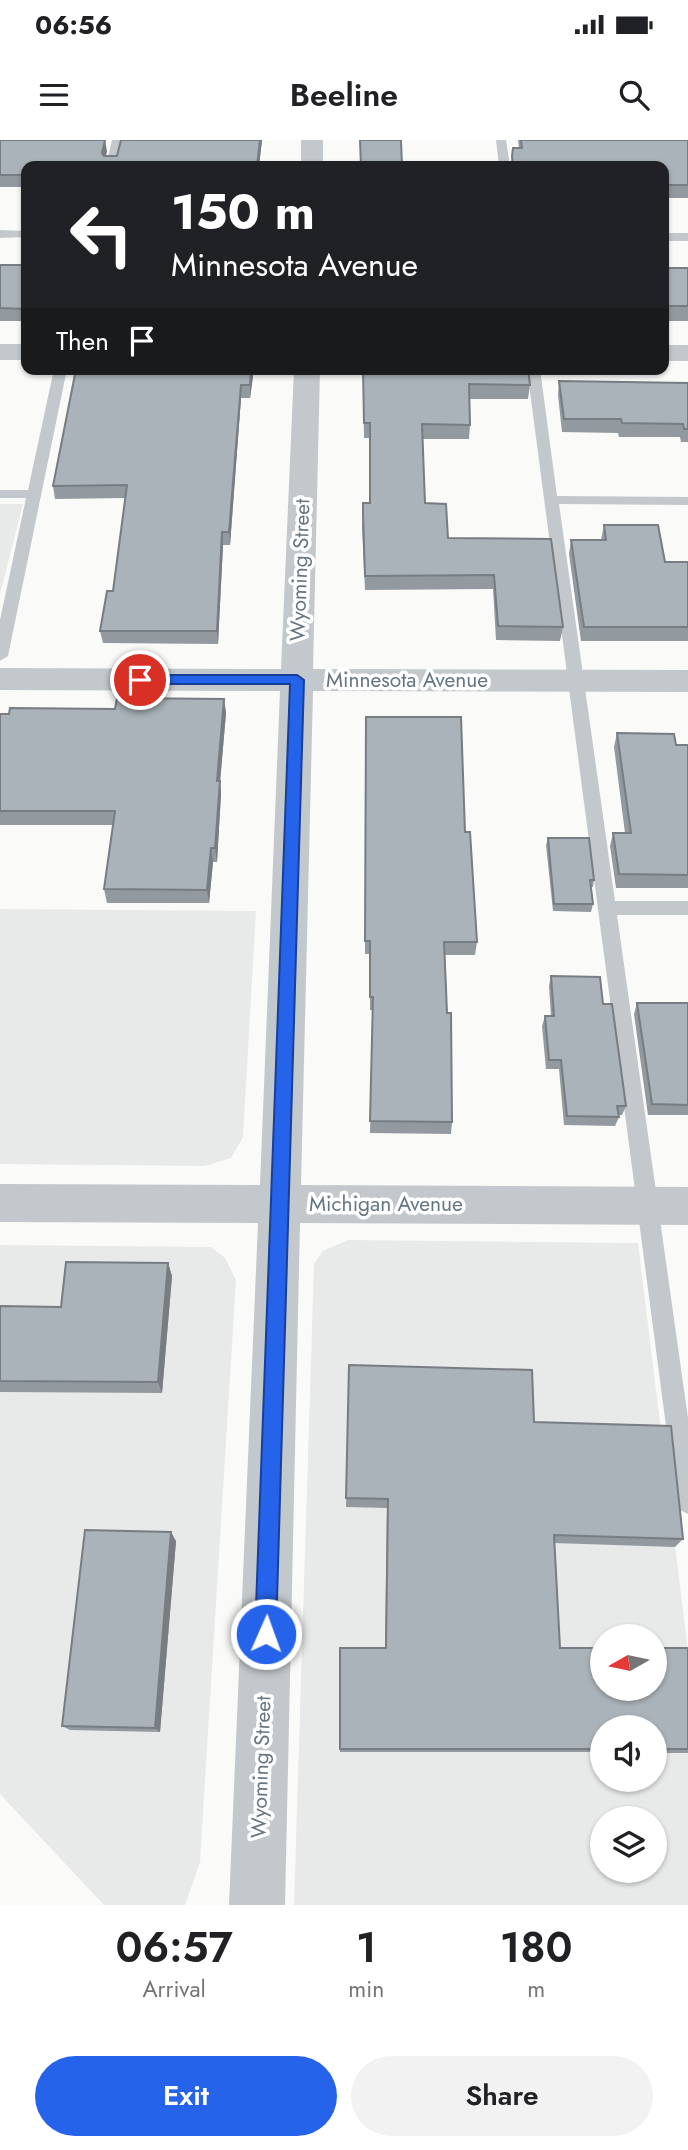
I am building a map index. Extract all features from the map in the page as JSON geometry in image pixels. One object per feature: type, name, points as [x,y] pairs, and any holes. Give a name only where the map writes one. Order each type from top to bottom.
[{"type":"street","points":[[312,140],[312,161]]},
{"type":"street","points":[[0,352],[21,352]]},
{"type":"street","points":[[669,353],[688,353]]},
{"type":"street","name":"Wyoming Street","points":[[257,1905],[307,375]]},
{"type":"street","name":"Minnesota Avenue","points":[[0,679],[688,681]]},
{"type":"street","name":"Michigan Avenue","points":[[0,1203],[688,1206]]},
{"type":"lane","points":[[112,161],[117,140]]},
{"type":"lane","points":[[502,140],[504,161]]},
{"type":"lane","points":[[0,234],[21,234]]},
{"type":"lane","points":[[669,237],[688,237]]},
{"type":"lane","points":[[0,656],[60,375]]},
{"type":"lane","points":[[534,375],[688,1502]]},
{"type":"lane","points":[[0,494],[35,494]]},
{"type":"lane","points":[[551,500],[688,501]]},
{"type":"lane","points":[[607,908],[688,908]]},
{"type":"shaded area","points":[[0,504],[23,504],[0,594]]},
{"type":"shaded area","points":[[0,909],[256,911],[243,1137],[231,1158],[205,1166],[0,1164]]},
{"type":"shaded area","points":[[348,1240],[638,1243],[688,1651],[688,1905],[294,1905],[314,1264],[323,1251]]},
{"type":"shaded area","points":[[0,1245],[211,1247],[225,1258],[236,1280],[200,1862],[185,1905],[104,1905],[0,1794]]},
{"type":"building","points":[[0,140],[105,140],[102,153],[104,156],[117,156],[121,140],[260,140],[258,161],[21,161],[21,175],[0,175]]},
{"type":"building","points":[[360,140],[401,140],[402,161],[361,161]]},
{"type":"building","points":[[521,140],[688,140],[688,185],[669,185],[669,161],[512,161],[513,148],[522,148]]},
{"type":"building","points":[[0,265],[21,265],[21,309],[0,308]]},
{"type":"building","points":[[669,268],[688,268],[688,306],[669,306]]},
{"type":"building","points":[[75,375],[251,375],[250,385],[241,385],[229,532],[222,532],[217,631],[100,631],[107,591],[113,591],[127,485],[53,486]]},
{"type":"building","points":[[363,375],[529,375],[530,385],[469,384],[470,425],[422,424],[425,503],[446,504],[448,538],[551,539],[563,627],[498,626],[494,575],[365,576],[363,503],[370,503],[370,423],[364,423]]},
{"type":"building","points":[[559,381],[688,383],[688,429],[684,429],[683,424],[622,423],[621,419],[564,419]]},
{"type":"building","points":[[604,525],[658,525],[665,562],[688,562],[688,627],[584,627],[571,540],[606,540]]},
{"type":"building","points":[[117,698],[224,699],[215,848],[211,848],[207,890],[104,889],[115,811],[0,811],[0,714],[9,714],[10,708],[115,709]]},
{"type":"building","points":[[366,717],[461,717],[465,832],[470,832],[477,942],[444,942],[447,1013],[451,1013],[452,1122],[370,1121],[373,997],[370,997],[370,941],[365,941]]},
{"type":"building","points":[[617,733],[674,734],[676,745],[688,745],[688,875],[619,874],[613,833],[631,833]]},
{"type":"building","points":[[548,838],[589,838],[594,880],[590,880],[593,904],[554,904]]},
{"type":"building","points":[[551,976],[600,977],[603,1004],[612,1004],[626,1106],[617,1106],[619,1117],[567,1116],[561,1060],[549,1060],[545,1016],[554,1016]]},
{"type":"building","points":[[637,1003],[688,1003],[688,1105],[652,1104]]},
{"type":"building","points":[[66,1262],[168,1263],[158,1382],[0,1381],[0,1306],[61,1307]]},
{"type":"building","points":[[349,1365],[532,1370],[534,1422],[671,1426],[683,1539],[554,1535],[560,1648],[590,1648],[590,1701],[667,1701],[667,1648],[688,1648],[688,1749],[667,1749],[667,1715],[590,1715],[590,1749],[340,1749],[340,1648],[386,1648],[388,1499],[346,1498]]},
{"type":"building","points":[[85,1530],[171,1532],[155,1728],[62,1726]]},
{"type":"route","points":[[140,680],[297,680],[266,1634]]}]
